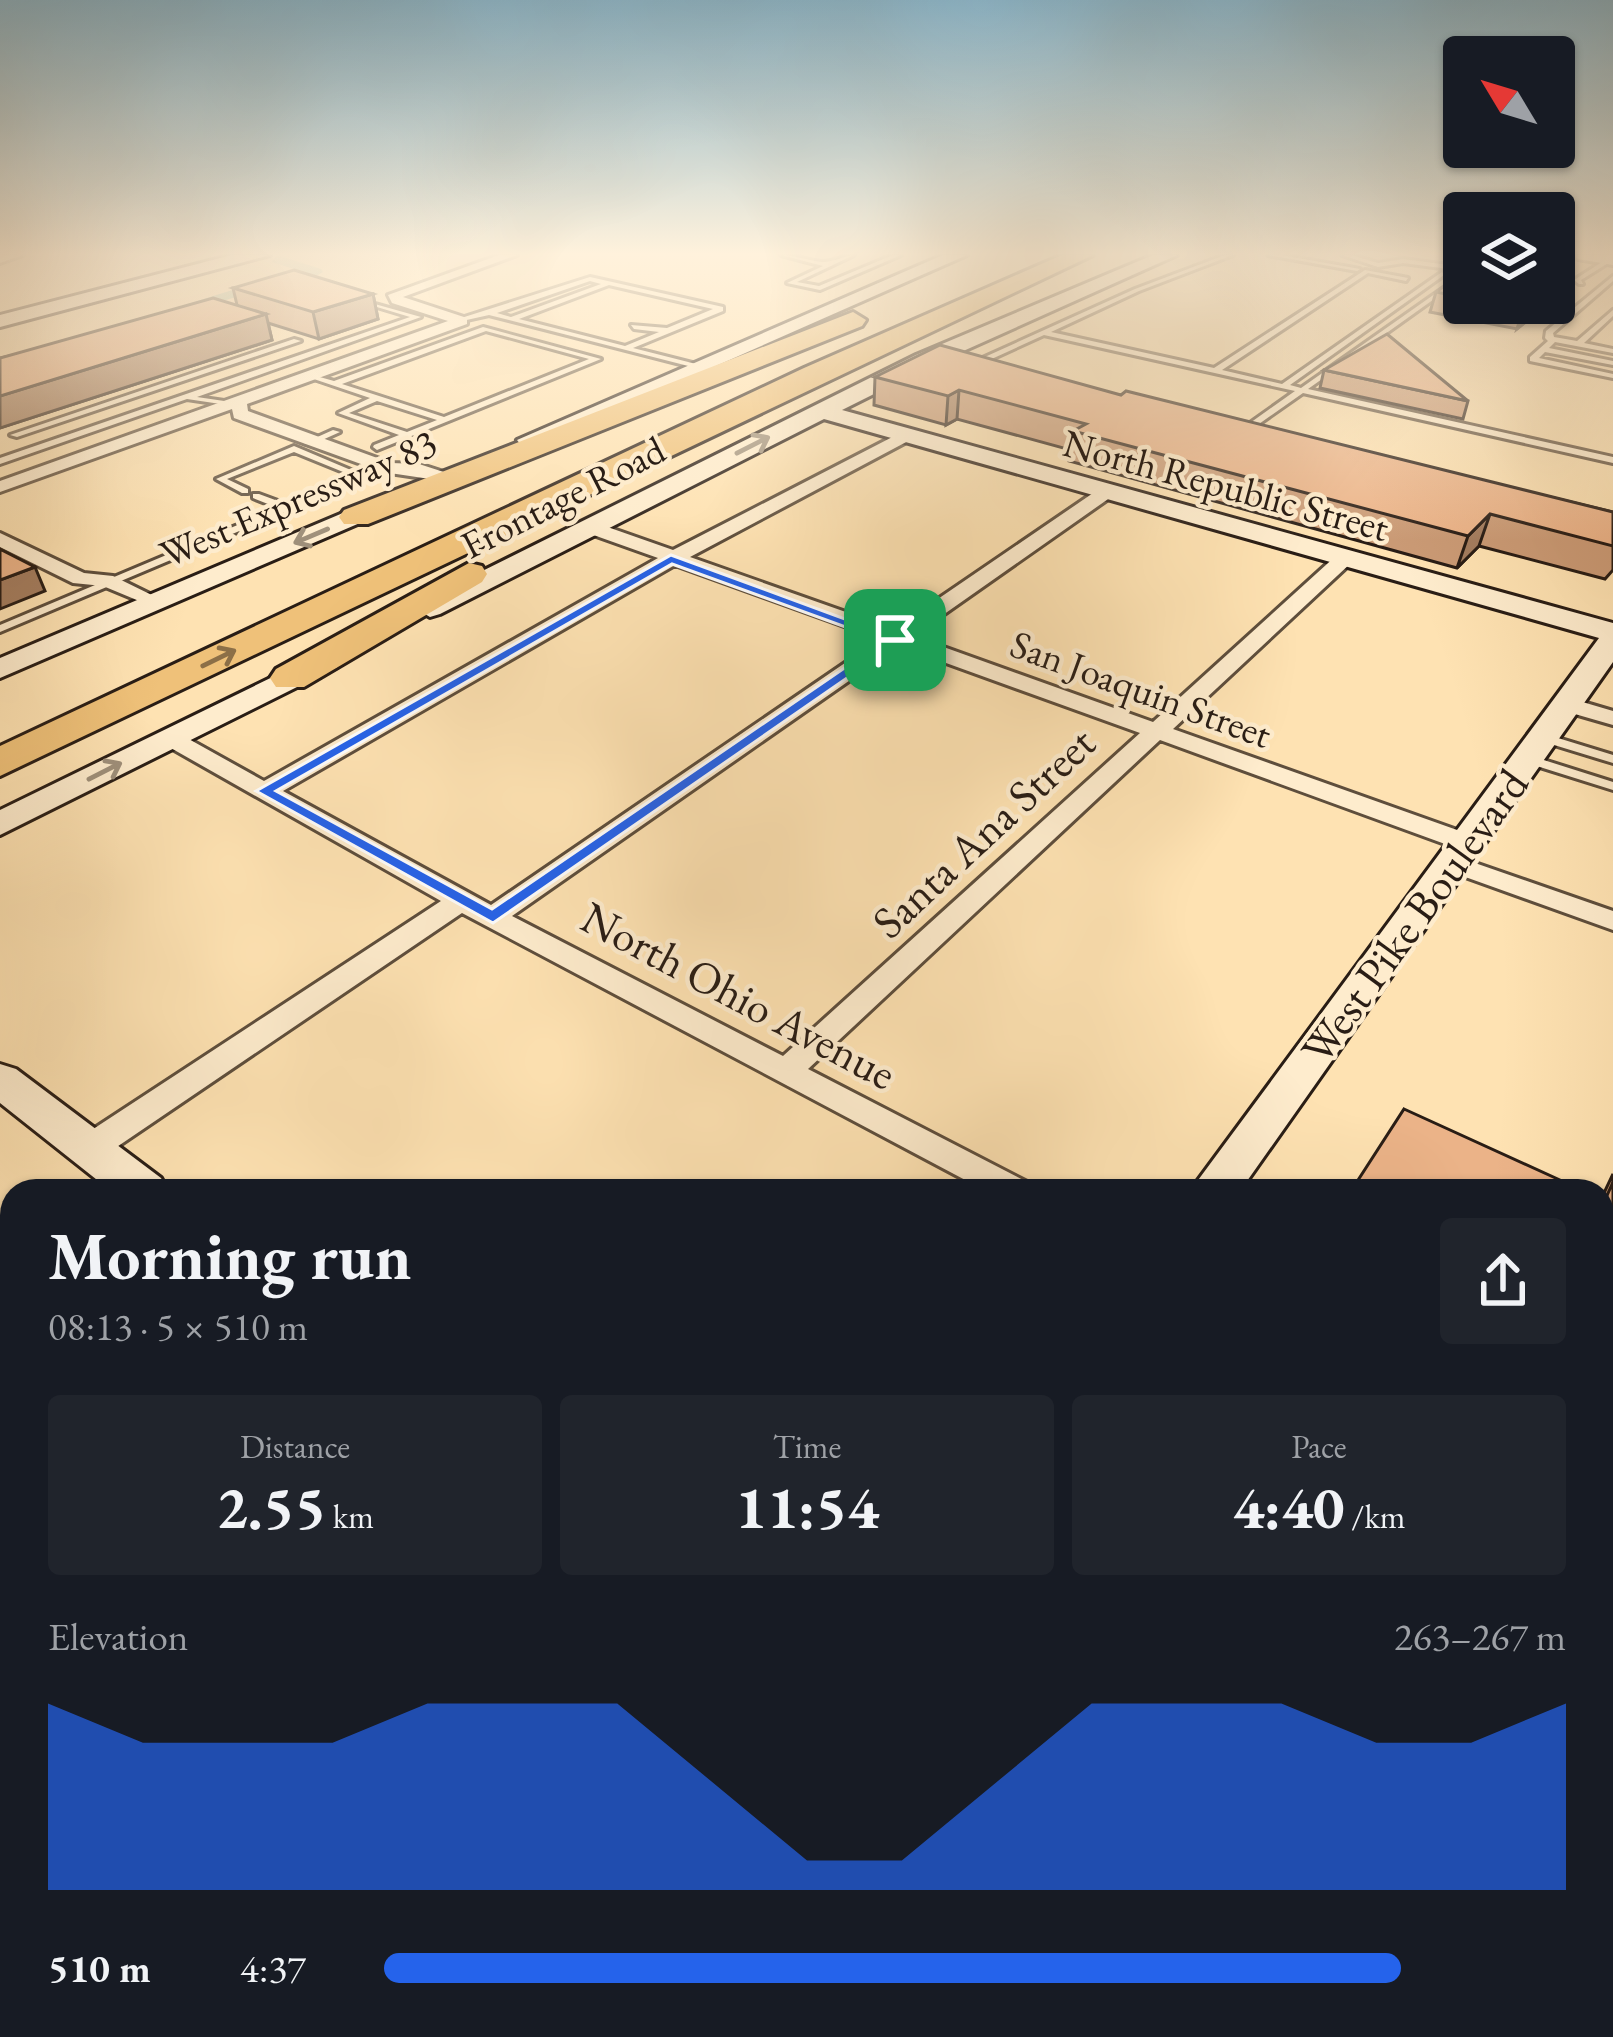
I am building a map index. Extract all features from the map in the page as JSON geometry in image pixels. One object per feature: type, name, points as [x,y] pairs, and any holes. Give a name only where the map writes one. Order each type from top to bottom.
[{"type":"highway","points":[[356,517],[544,438],[776,350]]},
{"type":"highway","points":[[172,644],[817,350]]},
{"type":"highway","points":[[0,763],[867,350]]},
{"type":"highway","points":[[290,677],[869,350]]},
{"type":"main road","name":"West Expressway 83","points":[[0,669],[731,350]]},
{"type":"main road","name":"Frontage Road","points":[[0,824],[947,350]]},
{"type":"main road","name":"North Republic Street","points":[[819,411],[1613,636]]},
{"type":"main road","name":"West Pike Boulevard","points":[[1223,1179],[1569,705],[1613,636]]},
{"type":"main road","points":[[0,1080],[129,1179]]},
{"type":"street","points":[[0,487],[380,350]]},
{"type":"street","points":[[924,360],[993,376]]},
{"type":"street","points":[[231,404],[263,406],[409,459],[418,470]]},
{"type":"street","points":[[231,404],[240,414],[389,468],[444,478]]},
{"type":"street","points":[[1227,435],[1270,446]]},
{"type":"street","points":[[264,791],[671,559],[904,436]]},
{"type":"street","points":[[493,917],[1106,493]]},
{"type":"street","points":[[0,520],[103,568],[109,581]]},
{"type":"street","name":"San Joaquin Street","points":[[592,528],[1154,731],[1459,853],[1613,921]]},
{"type":"street","points":[[0,539],[80,579],[109,581],[156,602]]},
{"type":"street","name":"Santa Ana Street","points":[[786,1071],[1345,558]]},
{"type":"street","points":[[1569,705],[1613,718]]},
{"type":"street","name":"North Ohio Avenue","points":[[170,738],[461,901],[993,1179]]},
{"type":"street","points":[[89,1148],[461,901]]},
{"type":"lane","points":[[14,435],[270,350]]},
{"type":"lane","points":[[0,461],[324,350]]},
{"type":"lane","points":[[334,384],[425,350]]},
{"type":"lane","points":[[377,447],[597,359],[566,350]]},
{"type":"lane","points":[[644,350],[697,367]]},
{"type":"lane","points":[[963,369],[1007,350]]},
{"type":"lane","points":[[1124,350],[1613,460]]},
{"type":"lane","points":[[1215,370],[1246,350]]},
{"type":"lane","points":[[1284,386],[1334,350]]},
{"type":"lane","points":[[1227,435],[1359,350]]},
{"type":"lane","points":[[1543,350],[1533,359],[1613,376]]},
{"type":"lane","points":[[1549,350],[1613,363]]},
{"type":"lane","points":[[309,376],[445,420]]},
{"type":"lane","points":[[172,383],[197,393]]},
{"type":"lane","points":[[197,393],[191,399],[202,404],[231,404]]},
{"type":"lane","points":[[377,398],[342,413],[407,435]]},
{"type":"lane","points":[[0,429],[43,447]]},
{"type":"lane","points":[[290,509],[220,478],[337,433]]},
{"type":"lane","points":[[0,629],[362,476],[294,449]]},
{"type":"lane","points":[[1537,748],[1613,759]]},
{"type":"lane","points":[[1537,748],[1613,786]]},
{"type":"building","points":[[28,350],[149,350],[0,396],[0,358]]},
{"type":"building","points":[[930,350],[958,350],[1121,395],[1126,391],[1613,512],[1613,546],[1490,514],[1468,536],[1073,431],[1086,424],[959,390],[948,396],[875,377]]},
{"type":"building","points":[[1359,350],[1406,350],[1468,401],[1324,370]]},
{"type":"building","points":[[0,549],[35,567],[0,580]]},
{"type":"building","points":[[1404,1109],[1558,1179],[1359,1179]]},
{"type":"route","points":[[671,559],[895,640],[493,917],[264,791],[671,559]]}]
